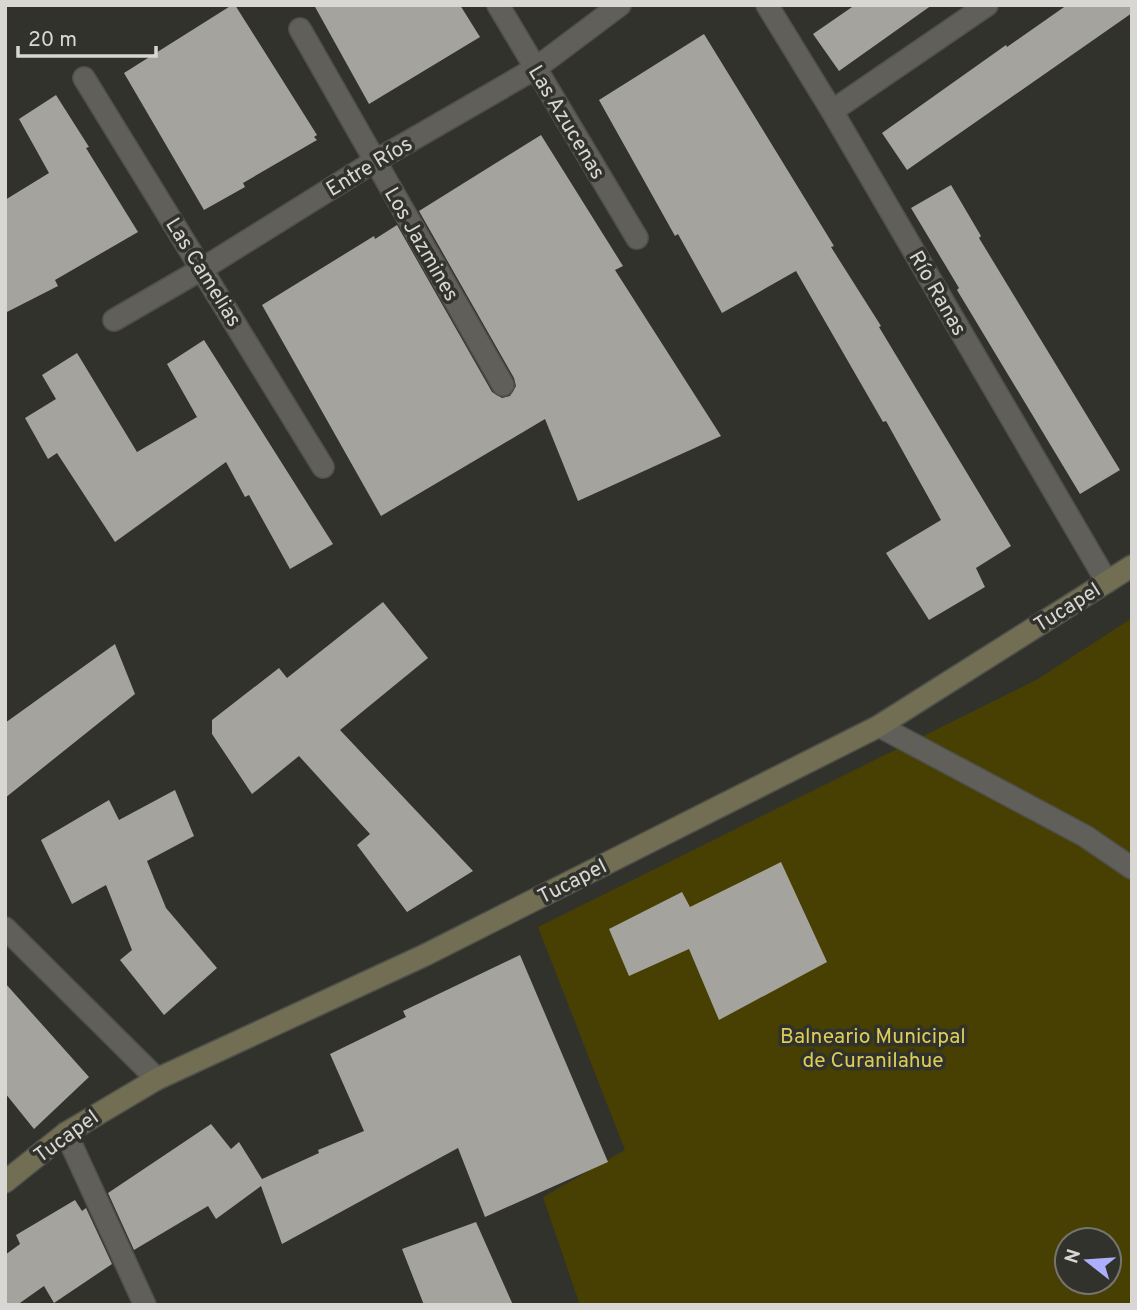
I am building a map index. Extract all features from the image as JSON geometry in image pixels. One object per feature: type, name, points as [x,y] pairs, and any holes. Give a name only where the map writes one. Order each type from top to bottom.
[{"type":"street","name":"Las Azucenas","points":[[498,5],[636,238]]},
{"type":"street","name":"Entre Ríos","points":[[114,320],[202,269],[375,161],[536,68],[620,5]]},
{"type":"street","name":"Río Ranas","points":[[767,5],[832,111],[1107,582]]},
{"type":"street","points":[[832,111],[987,5]]},
{"type":"street","name":"Los Jazmines","points":[[300,29],[503,385]]},
{"type":"street","name":"Las Camelias","points":[[84,78],[323,467]]},
{"type":"street","name":"Tucapel","points":[[5,1182],[66,1133],[157,1079],[423,956],[880,726],[1132,566]]},
{"type":"street","points":[[880,726],[1085,836],[1132,867]]},
{"type":"street","points":[[5,928],[157,1079]]},
{"type":"street","points":[[66,1133],[145,1305]]},
{"type":"green space","name":"Balneario Municipal de Curanilahue","points":[[1132,618],[1132,1305],[580,1305],[543,1197],[625,1150],[538,927],[1038,679]]},
{"type":"building","points":[[235,5],[317,135],[314,137],[317,140],[243,183],[245,187],[204,210],[124,73]]},
{"type":"building","points":[[314,5],[460,5],[480,37],[369,104]]},
{"type":"building","points":[[855,5],[932,5],[839,71],[813,34]]},
{"type":"building","points":[[1067,5],[1132,5],[1132,13],[907,170],[882,133]]},
{"type":"building","points":[[704,34],[834,246],[831,247],[1011,546],[976,568],[985,587],[929,620],[886,553],[941,520],[886,421],[883,422],[796,271],[722,313],[678,234],[675,236],[599,100]]},
{"type":"building","points":[[56,95],[138,232],[55,280],[58,286],[5,313],[5,200],[49,173],[19,119]]},
{"type":"building","points":[[541,135],[623,266],[615,270],[721,436],[578,501],[545,419],[381,516],[262,305],[374,236],[375,239],[397,225],[492,392],[502,398],[510,396],[516,386],[514,378],[419,211]]},
{"type":"building","points":[[951,185],[981,236],[979,238],[1120,470],[1080,494],[957,290],[959,288],[911,208]]},
{"type":"building","points":[[204,340],[333,544],[290,569],[249,495],[245,497],[226,462],[115,542],[57,453],[48,459],[25,418],[56,399],[42,375],[77,353],[137,452],[197,417],[167,364]]},
{"type":"building","points":[[383,602],[428,658],[340,730],[473,871],[407,912],[357,845],[370,834],[299,756],[252,794],[212,734],[212,720],[279,668],[287,678]]},
{"type":"building","points":[[115,644],[135,694],[5,798],[5,723]]},
{"type":"building","points":[[175,790],[194,836],[147,861],[166,908],[217,968],[164,1015],[120,960],[132,950],[106,885],[72,904],[41,840],[109,800],[119,820]]},
{"type":"building","points":[[781,862],[827,962],[719,1020],[689,949],[629,976],[609,929],[682,892],[690,907]]},
{"type":"building","points":[[520,955],[608,1162],[485,1217],[458,1148],[282,1244],[261,1186],[216,1219],[208,1206],[134,1250],[108,1193],[211,1124],[231,1149],[239,1142],[262,1179],[319,1153],[318,1150],[364,1131],[330,1054],[406,1017],[403,1011]]},
{"type":"building","points":[[5,983],[89,1077],[34,1129],[5,1093]]},
{"type":"building","points":[[75,1200],[82,1211],[86,1208],[112,1264],[54,1303],[44,1286],[17,1305],[5,1305],[5,1255],[20,1244],[16,1235]]},
{"type":"building","points":[[476,1222],[513,1305],[424,1305],[402,1249]]}]
